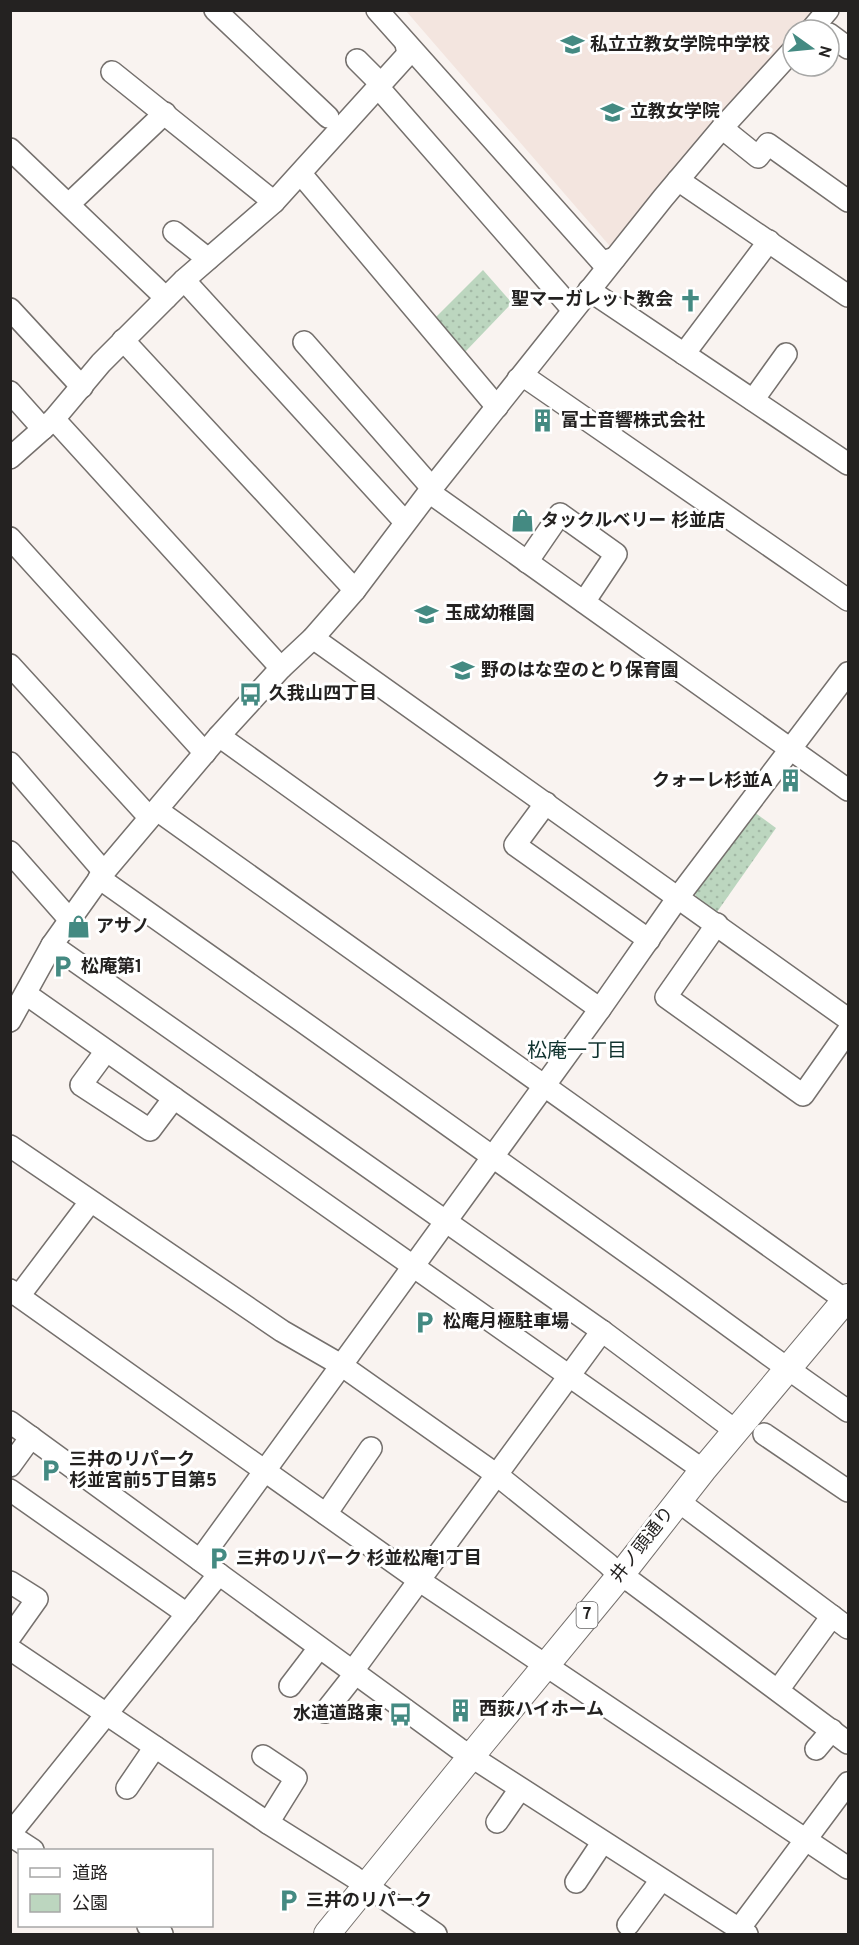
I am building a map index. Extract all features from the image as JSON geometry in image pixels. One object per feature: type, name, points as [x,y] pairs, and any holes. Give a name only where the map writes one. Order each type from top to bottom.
[{"type":"main road","name":"井ノ頭通り","points":[[327,1935],[678,1501],[787,1369],[848,1300]]},
{"type":"street","points":[[215,10],[328,117]]},
{"type":"street","points":[[377,10],[602,262],[615,258]]},
{"type":"street","points":[[10,458],[49,424],[123,340],[184,280],[274,202],[301,174],[408,54],[406,44]]},
{"type":"street","points":[[357,60],[378,81],[378,87],[573,310]]},
{"type":"street","points":[[10,1021],[19,995],[102,875],[219,736],[280,668],[313,638],[355,590],[405,522],[589,290],[722,128],[781,63]]},
{"type":"street","points":[[112,72],[274,202]]},
{"type":"street","points":[[69,204],[165,113]]},
{"type":"street","points":[[722,128],[758,157],[768,144],[849,201]]},
{"type":"street","points":[[10,149],[166,298]]},
{"type":"street","points":[[301,174],[496,407]]},
{"type":"street","points":[[678,180],[849,296]]},
{"type":"street","points":[[174,232],[208,259]]},
{"type":"street","points":[[684,354],[769,241]]},
{"type":"street","points":[[184,280],[405,522]]},
{"type":"street","points":[[589,290],[849,464]]},
{"type":"street","points":[[10,309],[82,387]]},
{"type":"street","points":[[123,340],[355,590]]},
{"type":"street","points":[[304,342],[430,490],[527,562],[849,790]]},
{"type":"street","points":[[753,400],[786,354]]},
{"type":"street","points":[[518,379],[528,378],[849,600]]},
{"type":"street","points":[[10,392],[49,424],[280,668]]},
{"type":"street","points":[[527,562],[560,514],[616,554],[584,602]]},
{"type":"street","points":[[10,538],[205,753]]},
{"type":"street","points":[[313,638],[849,1019]]},
{"type":"street","points":[[10,665],[153,813],[848,1300]]},
{"type":"street","points":[[200,1560],[600,1009],[679,896],[849,674]]},
{"type":"street","points":[[219,736],[600,1009]]},
{"type":"street","points":[[10,763],[102,875],[787,1369],[849,1411]]},
{"type":"street","points":[[546,803],[515,845],[648,940]]},
{"type":"street","points":[[10,852],[70,920]]},
{"type":"street","points":[[717,924],[666,997],[803,1095],[849,1030]]},
{"type":"street","points":[[52,945],[602,1331],[736,1431]]},
{"type":"street","points":[[19,995],[174,1098],[704,1470]]},
{"type":"street","points":[[105,1051],[81,1085],[150,1130],[174,1098]]},
{"type":"street","points":[[10,1146],[282,1331],[341,1365],[497,1475],[619,1575],[840,1736],[816,1749]]},
{"type":"street","points":[[90,1202],[15,1293],[420,1581],[849,1868]]},
{"type":"street","points":[[325,1712],[602,1331]]},
{"type":"street","points":[[10,1422],[471,1756],[602,1843],[743,1932],[805,1840],[849,1782]]},
{"type":"street","points":[[764,1434],[849,1491]]},
{"type":"street","points":[[10,1466],[31,1437]]},
{"type":"street","points":[[326,1514],[371,1448]]},
{"type":"street","points":[[10,1490],[187,1614]]},
{"type":"street","points":[[678,1501],[840,1622],[778,1690]]},
{"type":"street","points":[[30,1849],[10,1835],[219,1574]]},
{"type":"street","points":[[10,1582],[37,1599],[10,1637]]},
{"type":"street","points":[[290,1686],[320,1648]]},
{"type":"street","points":[[10,1649],[268,1823],[367,1886],[436,1935]]},
{"type":"street","points":[[127,1788],[155,1747]]},
{"type":"street","points":[[264,1756],[296,1778],[268,1823]]},
{"type":"street","points":[[497,1822],[520,1789]]},
{"type":"street","points":[[576,1882],[602,1843]]},
{"type":"street","points":[[628,1925],[661,1880]]},
{"type":"shaded area","name":"立教女学院","points":[[406,11],[818,11],[812,18],[781,18],[781,54],[667,185],[615,252]]},
{"type":"green space","points":[[483,270],[512,303],[465,352],[436,317]]},
{"type":"green space","points":[[754,812],[776,828],[717,912],[696,899],[695,891]]},
{"type":"place","name":"私立立教女学院中学校","points":[[572,45]]},
{"type":"place","name":"立教女学院","points":[[612,112]]},
{"type":"place","name":"聖マーガレット教会","points":[[691,300]]},
{"type":"place","name":"富士音響株式会社","points":[[543,421]]},
{"type":"place","name":"タックルベリー 杉並店","points":[[523,521]]},
{"type":"place","name":"玉成幼稚園","points":[[427,614]]},
{"type":"place","name":"野のはな空のとり保育園","points":[[463,671]]},
{"type":"place","name":"久我山四丁目","points":[[251,694]]},
{"type":"place","name":"クォーレ杉並A","points":[[791,781]]},
{"type":"place","name":"アサノ","points":[[78,927]]},
{"type":"place","name":"松庵第1","points":[[63,967]]},
{"type":"place","name":"松庵月極駐車場","points":[[425,1322]]},
{"type":"place","name":"三井のリパーク 杉並宮前5丁目第5","points":[[51,1470]]},
{"type":"place","name":"三井のリパーク 杉並松庵1丁目","points":[[218,1559]]},
{"type":"place","name":"西荻ハイホーム","points":[[461,1710]]},
{"type":"place","name":"水道道路東","points":[[401,1714]]},
{"type":"place","name":"三井のリパーク","points":[[288,1901]]},
{"type":"district","name":"松庵一丁目","points":[[577,1052]]}]
